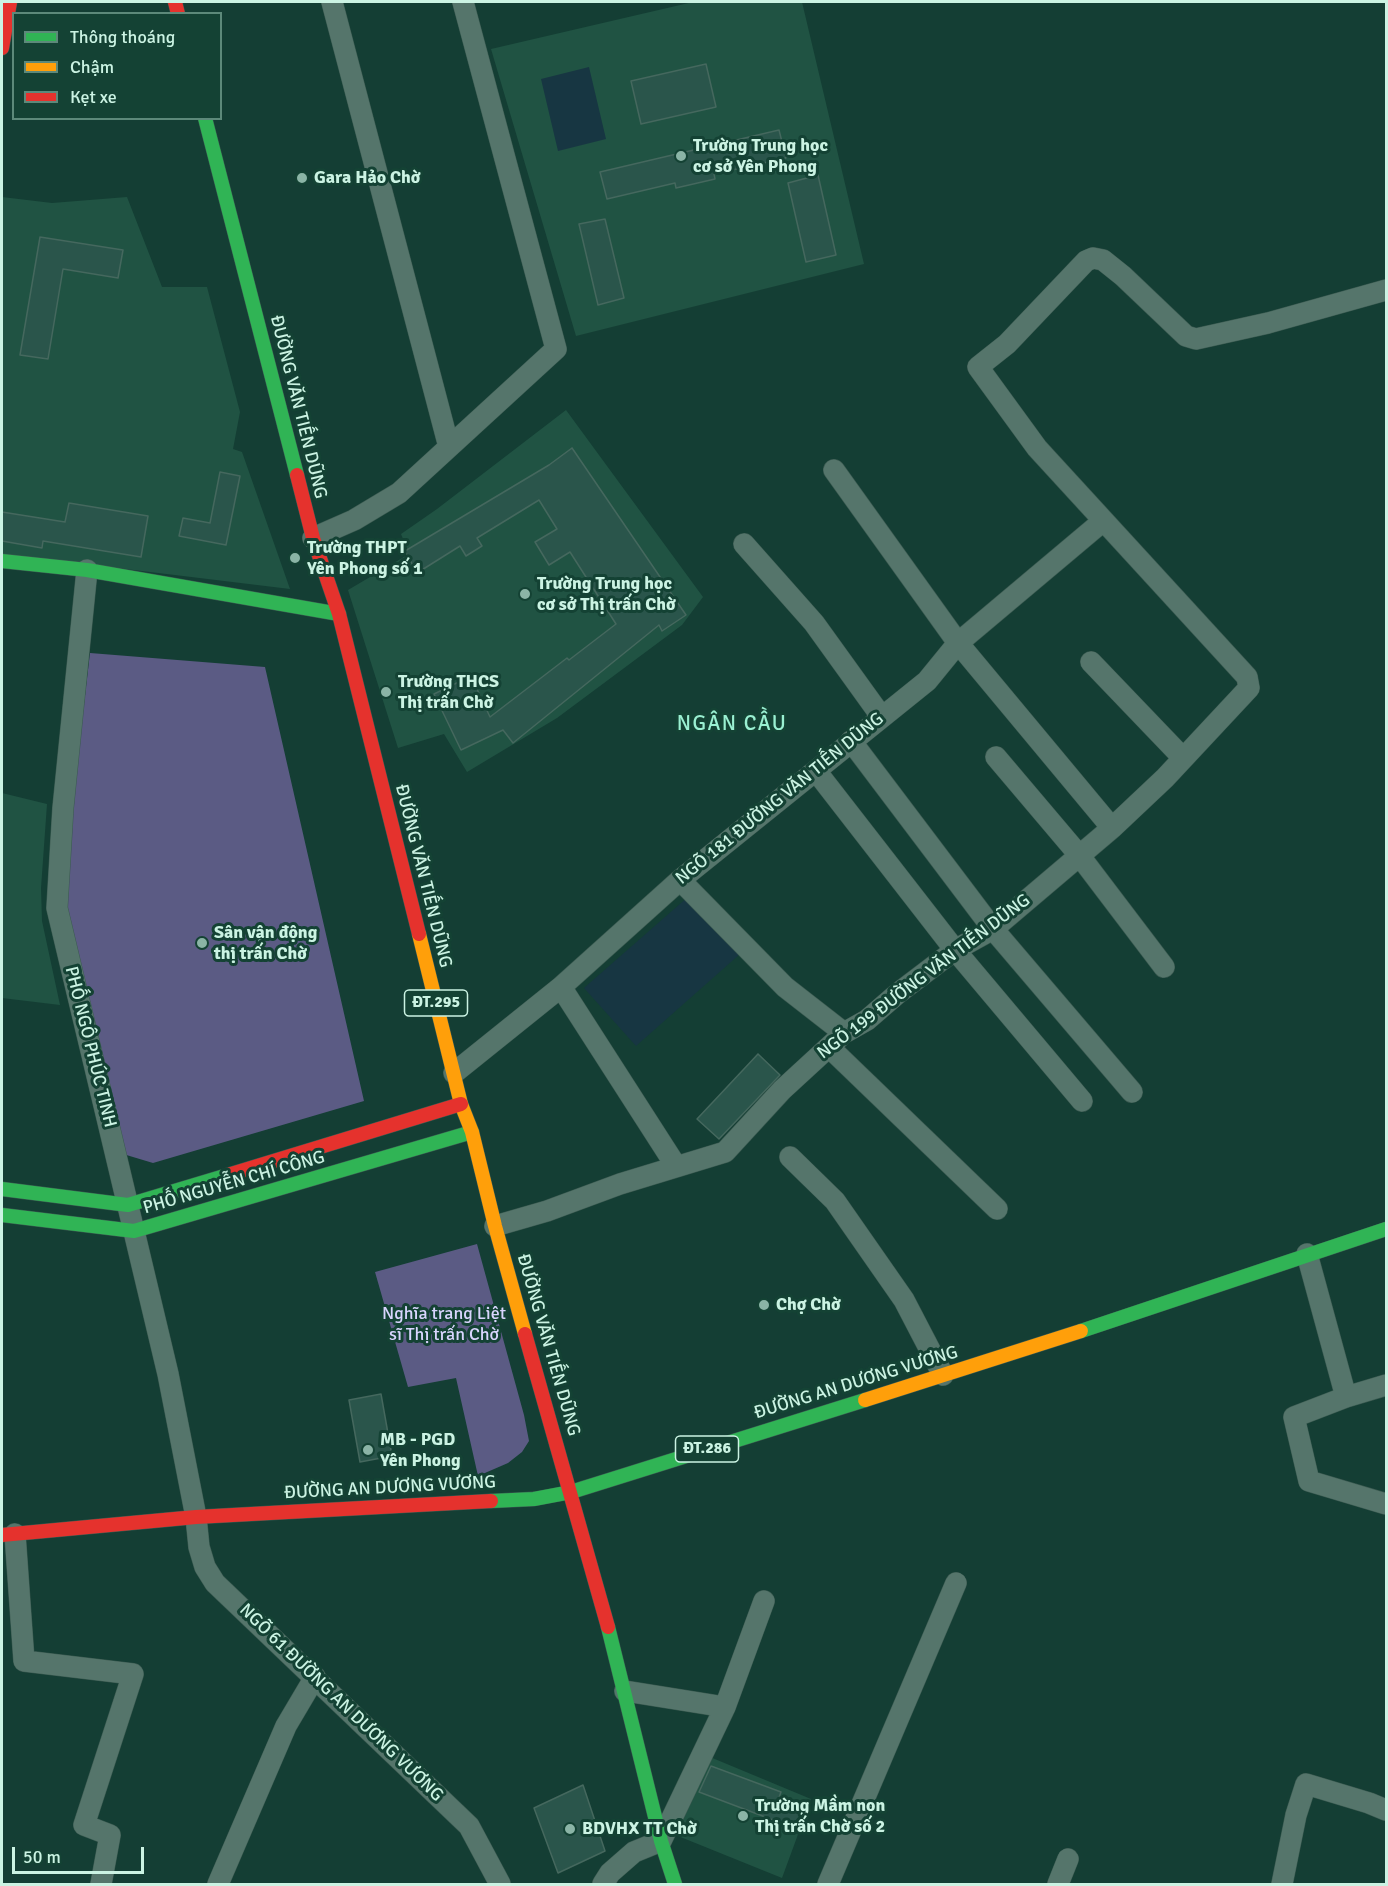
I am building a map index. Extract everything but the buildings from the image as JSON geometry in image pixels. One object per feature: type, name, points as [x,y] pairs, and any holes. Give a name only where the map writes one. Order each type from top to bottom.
[{"type":"main road","points":[[2,48],[10,2]]},
{"type":"main road","name":"ĐƯỜNG VĂN TIẾN DŨNG","points":[[206,120],[313,538],[339,614],[461,1104],[472,1132],[495,1226],[571,1492],[625,1691],[661,1841],[680,1883]]},
{"type":"main road","points":[[2,561],[87,570],[339,614]]},
{"type":"main road","name":"PHỐ NGUYỄN CHÍ CÔNG","points":[[2,1189],[129,1205],[461,1104]]},
{"type":"main road","name":"PHỐ NGUYỄN CHÍ CÔNG","points":[[2,1215],[134,1231],[472,1132]]},
{"type":"main road","name":"ĐƯỜNG AN DƯƠNG VƯƠNG","points":[[8,1534],[196,1516],[534,1499],[571,1492],[944,1375],[1386,1229]]},
{"type":"street","points":[[332,2],[449,447]]},
{"type":"street","points":[[313,538],[354,520],[399,493],[556,349],[463,2]]},
{"type":"street","points":[[1103,521],[1037,448],[978,367],[1008,344],[1086,261],[1093,258],[1103,260],[1186,336],[1196,339],[1268,323],[1386,290]]},
{"type":"street","points":[[834,470],[958,643],[1112,828]]},
{"type":"street","name":"NGÕ 199 ĐƯỜNG VĂN TIẾN DŨNG","points":[[495,1226],[724,1152],[782,1090],[837,1040],[867,1020],[955,950],[993,929],[1112,828],[1249,688],[1247,677],[1103,521]]},
{"type":"street","name":"NGÕ 181 ĐƯỜNG VĂN TIẾN DŨNG","points":[[454,1073],[561,987],[680,880],[927,681],[958,643],[1103,521]]},
{"type":"street","points":[[744,544],[814,623],[881,716]]},
{"type":"street","name":"PHỐ NGÔ PHÚC TINH","points":[[87,570],[63,808],[57,908],[168,1374],[196,1516]]},
{"type":"street","points":[[1091,662],[1183,758]]},
{"type":"street","points":[[851,741],[993,929],[1132,1092]]},
{"type":"street","points":[[996,757],[1079,855],[1164,966]]},
{"type":"street","points":[[816,771],[955,950],[1082,1101]]},
{"type":"street","points":[[680,880],[998,1209]]},
{"type":"street","points":[[561,987],[676,1166]]},
{"type":"street","points":[[790,1157],[835,1201],[903,1300],[944,1375]]},
{"type":"street","points":[[1307,1254],[1346,1397]]},
{"type":"street","points":[[1386,1385],[1346,1397],[1294,1417],[1309,1481],[1386,1504]]},
{"type":"street","name":"NGÕ 61 ĐƯỜNG AN DƯƠNG VƯƠNG","points":[[196,1516],[199,1547],[205,1567],[215,1583],[470,1826],[500,1884]]},
{"type":"street","points":[[8,1534],[24,1662],[133,1674],[84,1825],[110,1835],[100,1884]]},
{"type":"street","points":[[828,1884],[956,1582]]},
{"type":"street","points":[[603,1884],[610,1874],[634,1852],[661,1841],[725,1707],[764,1601]]},
{"type":"street","points":[[218,1884],[286,1726],[315,1677]]},
{"type":"street","points":[[625,1691],[725,1707]]},
{"type":"street","points":[[1282,1884],[1296,1815],[1306,1784],[1386,1810]]},
{"type":"street","points":[[1058,1884],[1068,1859]]},
{"type":"shaded area","name":"Trường Trung học cơ sở Yên Phong","points":[[693,2],[802,2],[864,264],[576,336],[491,49]]},
{"type":"shaded area","points":[[589,67],[606,139],[558,151],[541,79]]},
{"type":"shaded area","points":[[2,197],[52,203],[127,197],[162,287],[207,287],[240,412],[233,449],[242,452],[290,589],[2,554]]},
{"type":"shaded area","name":"Trường Trung học cơ sở Thị trấn Chờ","points":[[566,410],[703,597],[682,625],[557,718],[467,772],[444,734],[398,748],[348,590],[409,554],[401,534]]},
{"type":"shaded area","points":[[2,793],[47,804],[41,888],[42,921],[60,1005],[2,998]]},
{"type":"shaded area","points":[[689,896],[740,954],[636,1046],[584,988]]},
{"type":"shaded area","name":"Trường Mầm non Thị trấn Chờ số 2","points":[[710,1757],[811,1799],[782,1878],[673,1834]]},
{"type":"green space","points":[[90,653],[265,667],[364,1101],[153,1163],[123,1154],[64,904],[69,830]]},
{"type":"green space","name":"Nghĩa trang Liệt sĩ Thị trấn Chờ","points":[[477,1244],[524,1415],[529,1441],[522,1452],[508,1463],[478,1476],[456,1378],[408,1387],[375,1272]]},
{"type":"traffic: fast","points":[[206,120],[297,475]]},
{"type":"traffic: fast","points":[[2,561],[87,570],[339,614]]},
{"type":"traffic: fast","points":[[2,1215],[134,1231],[472,1132]]},
{"type":"traffic: fast","points":[[2,1189],[128,1205],[228,1175]]},
{"type":"traffic: fast","points":[[1081,1331],[1386,1229]]},
{"type":"traffic: fast","points":[[491,1501],[534,1499],[571,1492],[865,1400]]},
{"type":"traffic: fast","points":[[608,1627],[661,1841],[675,1884]]},
{"type":"traffic: slow","points":[[419,934],[461,1104],[472,1132],[525,1334]]},
{"type":"traffic: slow","points":[[865,1400],[1081,1331]]},
{"type":"traffic: jam","points":[[2,48],[10,2]]},
{"type":"traffic: jam","points":[[175,2],[178,12]]},
{"type":"traffic: jam","points":[[297,475],[313,538],[339,614],[419,934]]},
{"type":"traffic: jam","points":[[228,1175],[461,1104]]},
{"type":"traffic: jam","points":[[525,1334],[608,1627]]},
{"type":"traffic: jam","points":[[2,1535],[196,1517],[491,1501]]},
{"type":"place","name":"Trường Trung học cơ sở Yên Phong","points":[[681,156]]},
{"type":"place","name":"Gara Hảo Chờ","points":[[302,178]]},
{"type":"place","name":"Trường THPT Yên Phong số 1","points":[[295,558]]},
{"type":"place","name":"Trường Trung học cơ sở Thị trấn Chờ","points":[[525,594]]},
{"type":"place","name":"Trường THCS Thị trấn Chờ","points":[[386,692]]},
{"type":"place","name":"Sân vận động thị trấn Chờ","points":[[202,943]]},
{"type":"place","name":"Chợ Chờ","points":[[764,1305]]},
{"type":"place","name":"MB - PGD Yên Phong","points":[[368,1450]]},
{"type":"place","name":"Trường Mầm non Thị trấn Chờ số 2","points":[[743,1816]]},
{"type":"place","name":"BDVHX TT Chờ","points":[[570,1829]]},
{"type":"district","name":"NGÂN CẦU","points":[[732,724]]}]
